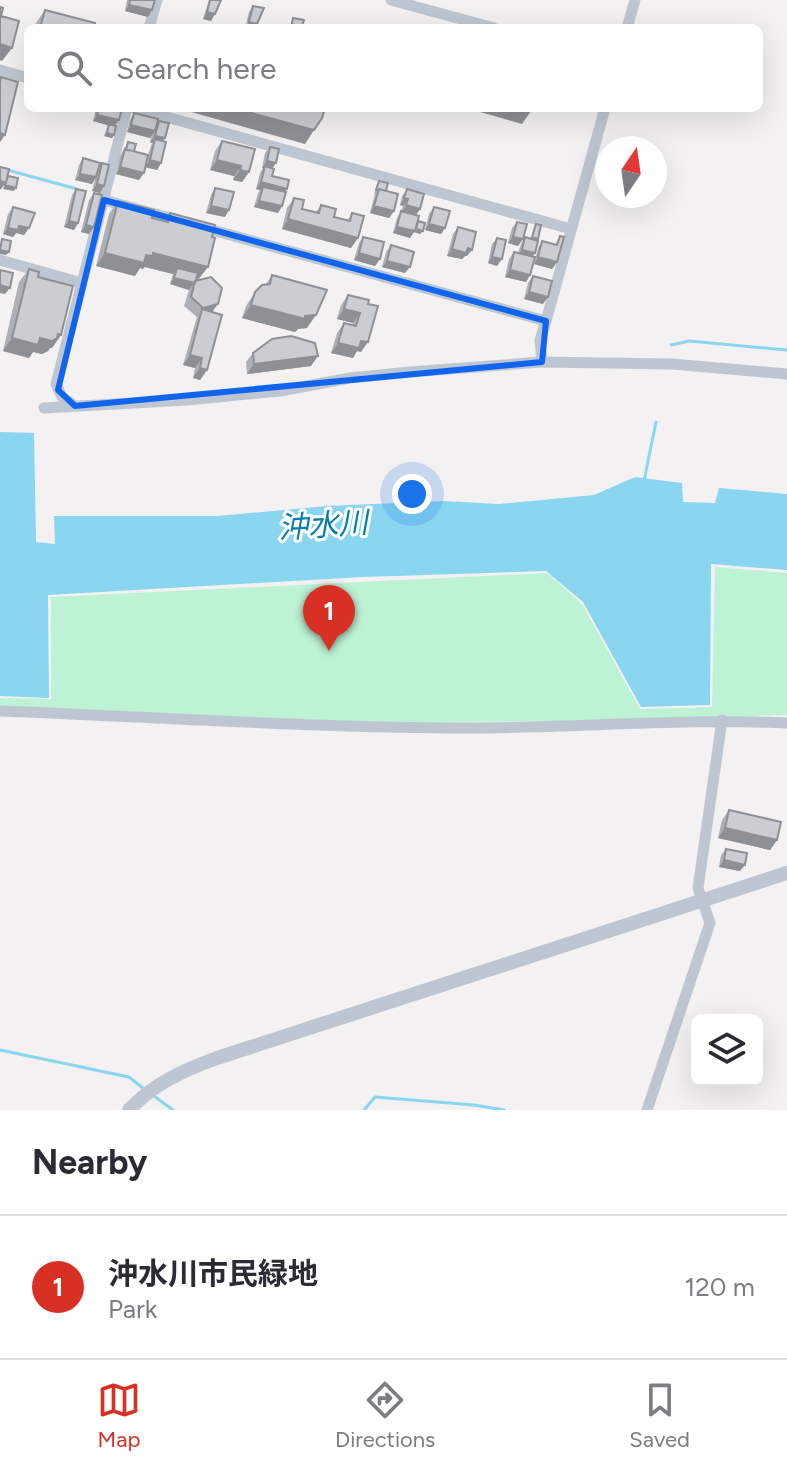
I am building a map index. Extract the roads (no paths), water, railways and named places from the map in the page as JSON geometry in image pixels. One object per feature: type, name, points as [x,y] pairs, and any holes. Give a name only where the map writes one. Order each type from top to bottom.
[{"type":"street","points":[[150,24],[157,0]]},
{"type":"street","points":[[391,0],[479,24]]},
{"type":"street","points":[[628,24],[635,0]]},
{"type":"street","points":[[0,70],[24,77]]},
{"type":"street","points":[[75,406],[62,397],[56,384],[126,112]]},
{"type":"street","points":[[148,112],[571,229]]},
{"type":"street","points":[[542,362],[540,340],[604,112]]},
{"type":"street","points":[[104,200],[546,321]]},
{"type":"street","points":[[0,260],[82,283]]},
{"type":"street","points":[[44,408],[187,400],[280,391],[395,373],[542,362],[672,364],[787,374]]},
{"type":"street","points":[[0,711],[369,727],[555,728],[722,720],[787,723]]},
{"type":"street","points":[[647,1110],[710,923],[698,888],[722,720]]},
{"type":"street","points":[[129,1110],[142,1096],[184,1070],[217,1058],[787,873]]},
{"type":"water","name":"沖水川","points":[[0,432],[34,433],[36,542],[55,544],[54,516],[218,516],[327,506],[444,501],[499,504],[594,495],[635,477],[682,483],[683,502],[715,503],[719,488],[787,494],[787,570],[711,564],[710,705],[641,707],[583,602],[546,571],[363,577],[48,595],[49,698],[0,696]]},
{"type":"waterway","points":[[0,168],[77,189]]},
{"type":"waterway","points":[[671,345],[689,341],[787,350]]},
{"type":"waterway","points":[[644,481],[656,422]]},
{"type":"waterway","points":[[0,1050],[129,1077],[144,1089]]},
{"type":"waterway","points":[[154,1096],[173,1110]]},
{"type":"waterway","points":[[364,1110],[375,1097],[504,1110]]},
{"type":"place","name":"沖水川市民緑地","points":[[329,651]]}]
